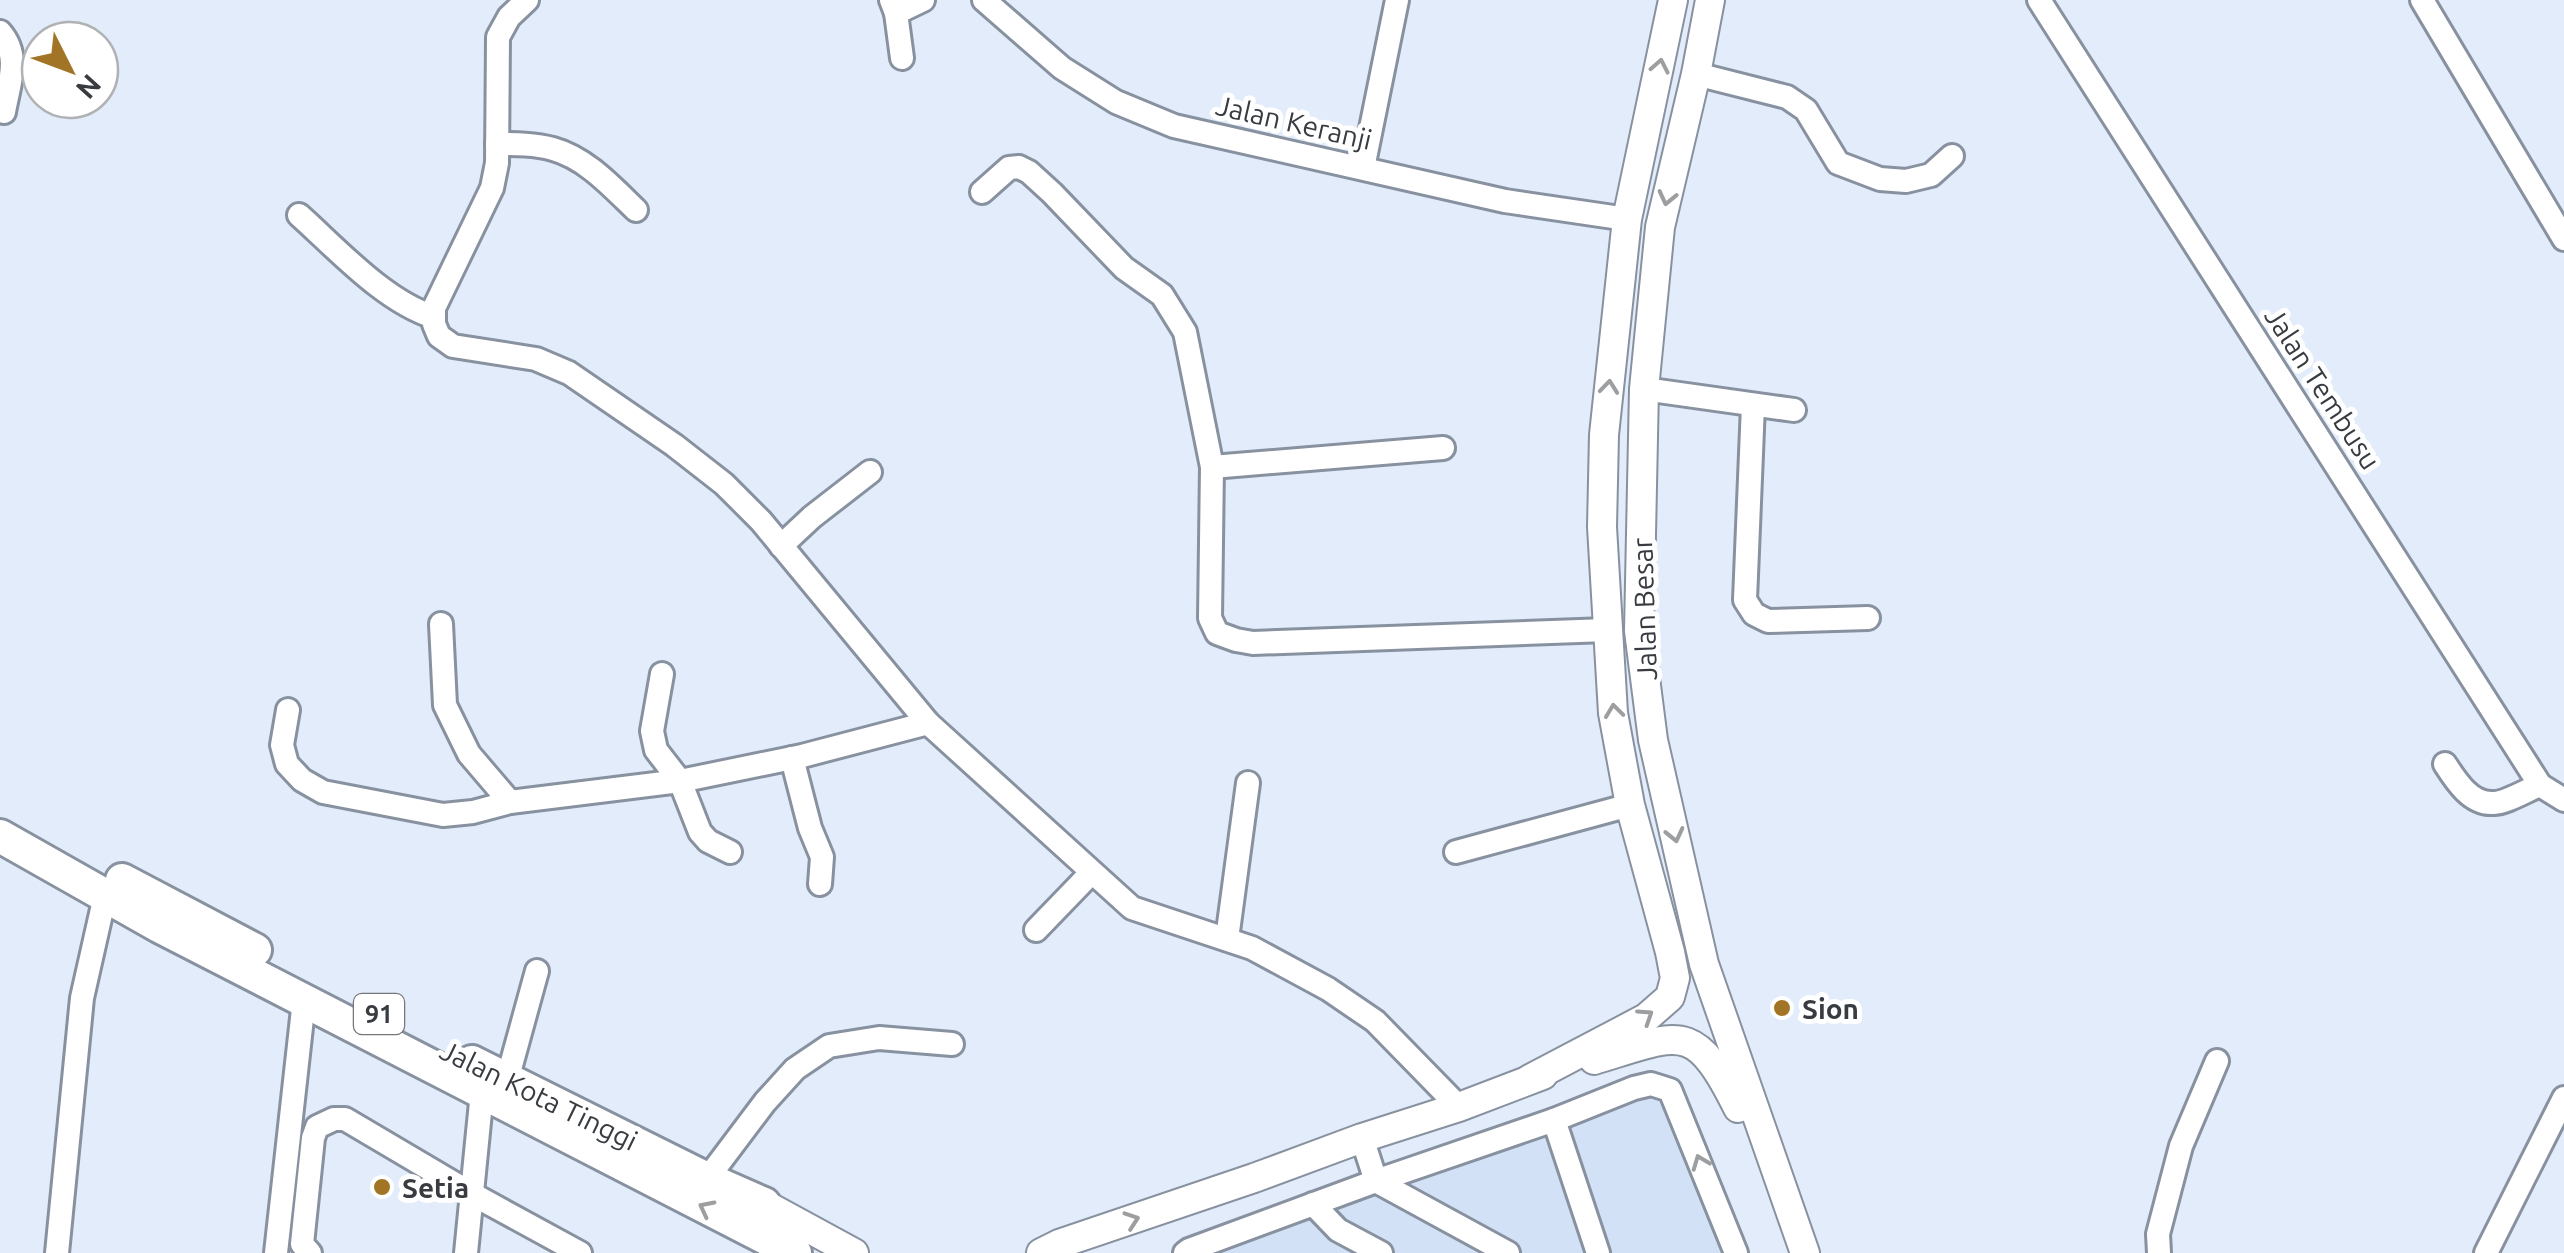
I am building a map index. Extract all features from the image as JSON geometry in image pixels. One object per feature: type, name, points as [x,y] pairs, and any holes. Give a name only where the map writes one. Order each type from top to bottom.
[{"type":"highway","name":"Jalan Kota Tinggi","points":[[0,812],[494,1086],[764,1204]]},
{"type":"highway","points":[[0,836],[159,926],[304,1000],[494,1086],[794,1253]]},
{"type":"main road","name":"Jalan Besar","points":[[1530,1079],[1646,1018],[1670,997],[1674,986],[1670,952],[1630,805],[1614,713],[1602,527],[1604,435],[1626,220],[1673,0]]},
{"type":"main road","name":"Jalan Besar","points":[[1710,0],[1660,227],[1644,389],[1639,631],[1653,740],[1704,964],[1805,1253]]},
{"type":"main road","name":"Jalan Besar","points":[[1050,1250],[1530,1079],[1662,1039],[1691,1043],[1720,1072],[1786,1205]]},
{"type":"main road","points":[[764,1204],[854,1253]]},
{"type":"street","points":[[527,0],[509,17],[498,37],[498,144],[492,188],[434,308],[439,336],[453,346],[536,358],[569,372],[674,445],[724,484],[761,521],[928,723],[1091,874],[1132,908],[1252,948],[1328,989],[1375,1021],[1459,1107]]},
{"type":"street","points":[[902,58],[894,6],[922,0]]},
{"type":"street","name":"Jalan Keranji","points":[[984,0],[1062,68],[1116,102],[1174,126],[1506,201],[1626,220]]},
{"type":"street","points":[[1363,168],[1397,0]]},
{"type":"street","name":"Jalan Tembusu","points":[[2039,0],[2540,784],[2564,800]]},
{"type":"street","points":[[2422,0],[2564,239]]},
{"type":"street","points":[[0,32],[12,48],[13,59],[4,112]]},
{"type":"street","points":[[1696,74],[1787,97],[1806,110],[1838,163],[1880,179],[1906,181],[1931,175],[1952,156]]},
{"type":"street","points":[[498,144],[557,150],[606,181],[636,210]]},
{"type":"street","points":[[982,192],[1009,168],[1029,172],[1124,268],[1162,295],[1185,332],[1212,466],[1210,618],[1217,633],[1253,644],[1607,630]]},
{"type":"street","points":[[299,215],[374,281],[417,312],[434,317]]},
{"type":"street","points":[[1644,389],[1794,410]]},
{"type":"street","points":[[1753,405],[1745,600],[1754,614],[1768,621],[1868,618]]},
{"type":"street","points":[[1212,466],[1443,448]]},
{"type":"street","points":[[781,546],[870,472]]},
{"type":"street","points":[[441,624],[445,706],[469,754],[510,802]]},
{"type":"street","points":[[662,674],[652,731],[656,750],[680,781],[700,832],[708,841],[730,852]]},
{"type":"street","points":[[288,710],[282,745],[287,764],[302,780],[322,792],[443,815],[510,802],[680,781],[792,758],[928,723]]},
{"type":"street","points":[[792,758],[810,828],[822,857],[820,884]]},
{"type":"street","points":[[2445,764],[2462,789],[2476,799],[2494,804],[2540,784]]},
{"type":"street","points":[[1227,938],[1248,783]]},
{"type":"street","points":[[1456,852],[1630,805]]},
{"type":"street","points":[[1036,930],[1091,874]]},
{"type":"street","points":[[57,1253],[82,998],[105,896]]},
{"type":"street","points":[[466,1253],[472,1194],[494,1086],[537,971]]},
{"type":"street","points":[[276,1253],[304,1000]]},
{"type":"street","points":[[707,1179],[795,1069],[828,1046],[879,1038],[952,1044]]},
{"type":"street","points":[[2159,1253],[2158,1234],[2181,1146],[2217,1061]]},
{"type":"street","points":[[1185,1253],[1650,1084],[1670,1090],[1736,1253]]},
{"type":"street","points":[[2486,1253],[2564,1098]]},
{"type":"street","points":[[310,1253],[302,1244],[312,1138],[317,1127],[334,1119],[346,1119],[580,1253]]},
{"type":"street","points":[[1554,1120],[1598,1253]]},
{"type":"street","points":[[1362,1138],[1376,1181],[1508,1253]]},
{"type":"street","points":[[1313,1204],[1338,1230],[1380,1253]]},
{"type":"shaded area","points":[[1676,1085],[1744,1253],[1174,1253]]},
{"type":"place","name":"Sion","points":[[1782,1008]]},
{"type":"place","name":"Setia","points":[[382,1187]]}]
